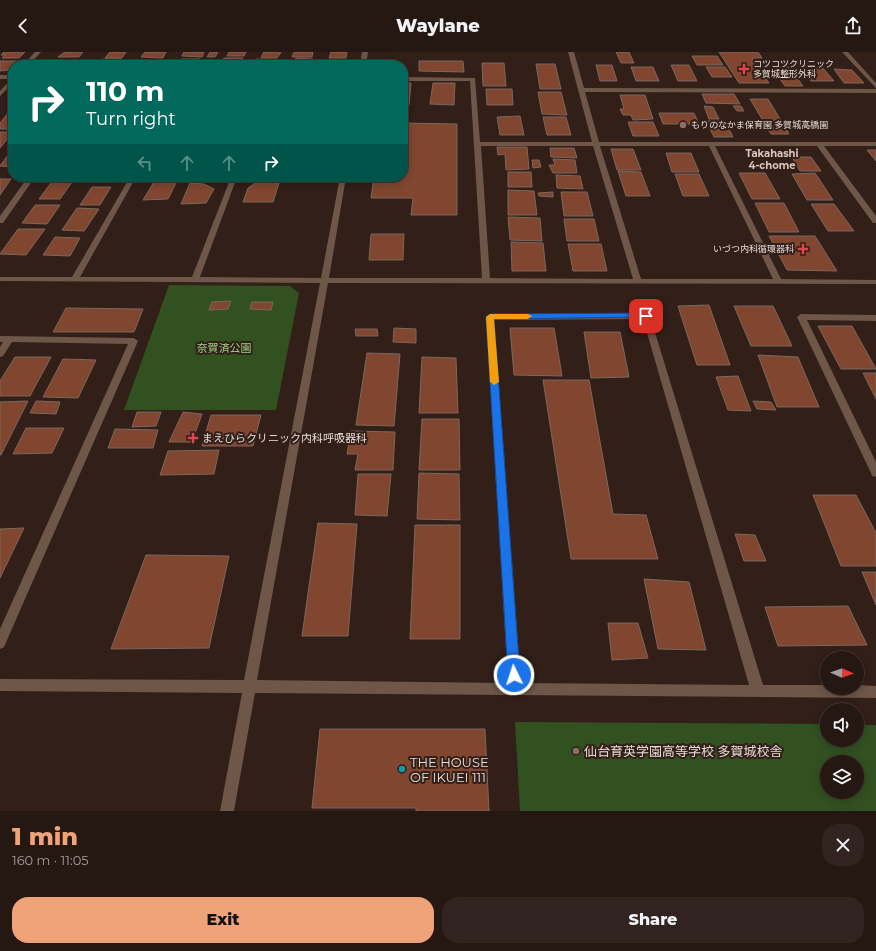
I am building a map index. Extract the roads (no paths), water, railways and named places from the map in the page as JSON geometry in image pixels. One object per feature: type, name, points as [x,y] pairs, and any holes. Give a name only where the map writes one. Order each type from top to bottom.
[{"type":"street","points":[[31,60],[38,52]]},
{"type":"street","points":[[571,52],[596,144],[638,281]]},
{"type":"street","points":[[845,52],[876,86]]},
{"type":"street","points":[[408,79],[473,79],[486,281]]},
{"type":"street","points":[[0,94],[8,85]]},
{"type":"street","points":[[582,90],[876,91]]},
{"type":"street","points":[[477,144],[876,144]]},
{"type":"street","points":[[711,144],[778,282]]},
{"type":"street","points":[[820,144],[876,221]]},
{"type":"street","points":[[0,221],[28,182]]},
{"type":"street","points":[[74,280],[130,182]]},
{"type":"street","points":[[195,280],[232,182]]},
{"type":"street","points":[[227,811],[342,182]]},
{"type":"street","points":[[0,279],[876,282]]},
{"type":"street","points":[[515,690],[490,317],[646,316],[758,692]]},
{"type":"street","points":[[876,318],[801,317],[876,473]]},
{"type":"street","points":[[0,354],[4,339],[134,341],[0,643]]},
{"type":"street","points":[[0,685],[250,685],[515,690],[876,692]]},
{"type":"place","name":"コツコツクリニック 多賀城整形外科","points":[[744,69]]},
{"type":"place","name":"もりのなかま保育園 多賀城高橋園","points":[[683,125]]},
{"type":"place","name":"いづつ内科循環器科","points":[[803,249]]},
{"type":"place","name":"まえひらクリニック内科呼吸器科","points":[[193,438]]},
{"type":"place","name":"仙台育英学園高等学校 多賀城校舎","points":[[576,751]]},
{"type":"place","name":"THE HOUSE OF IKUEI 111","points":[[402,769]]},
{"type":"district","name":"Takahashi 4-chome","points":[[772,158]]},
{"type":"park label","name":"奈賀済公園","points":[[224,348]]}]
